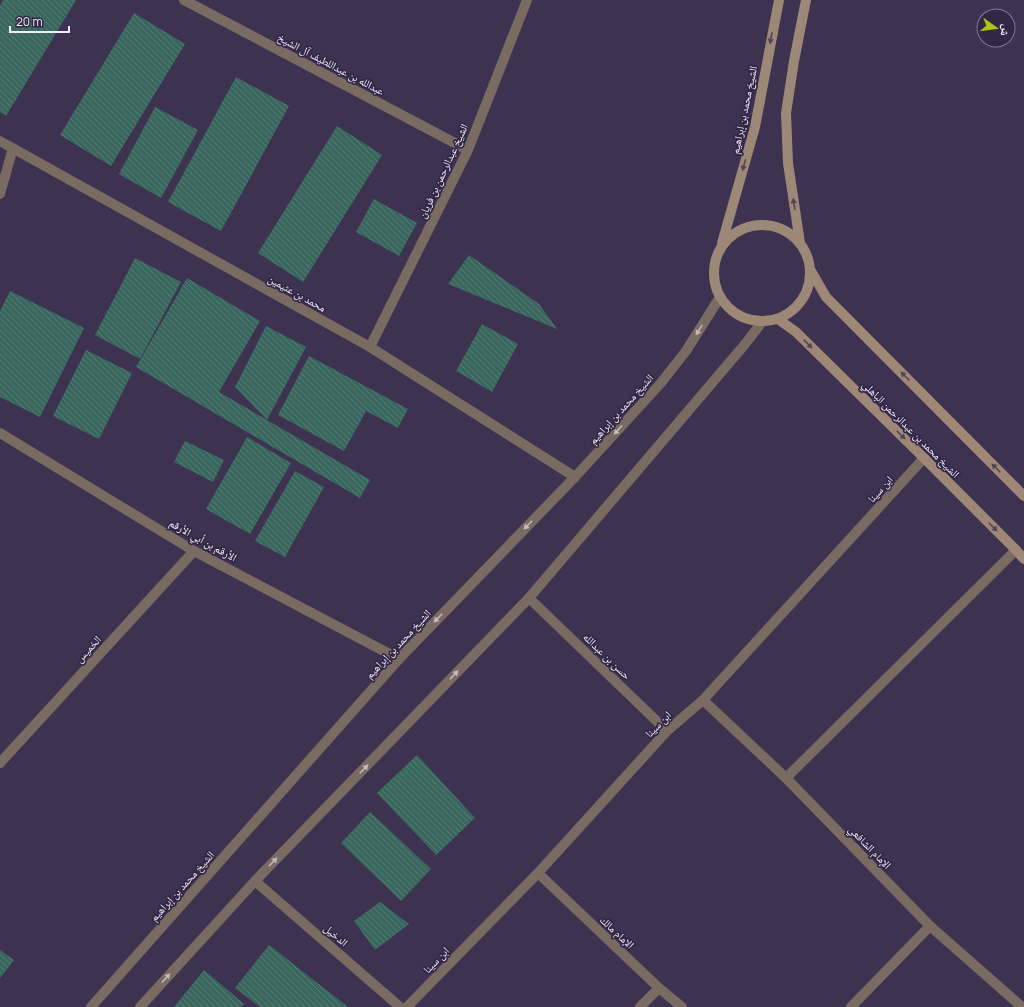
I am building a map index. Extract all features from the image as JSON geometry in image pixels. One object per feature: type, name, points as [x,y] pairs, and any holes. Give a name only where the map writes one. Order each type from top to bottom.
[{"type":"main road","name":"الشيخ محمد بن إبراهيم","points":[[721,247],[755,127],[778,0]]},
{"type":"main road","points":[[800,243],[788,163],[786,113],[806,0]]},
{"type":"main road","points":[[760,224],[775,226],[789,232],[800,243],[808,256],[811,271],[809,287],[802,301],[792,312],[778,319],[762,322],[748,320],[734,313],[724,303],[717,290],[714,275],[715,260],[721,247],[731,235],[745,228],[760,224]]},
{"type":"main road","points":[[811,271],[826,297],[1024,496]]},
{"type":"main road","name":"الشيخ محمد بن عبدالرحمن الباهلي","points":[[778,319],[796,332],[1024,559]]},
{"type":"street","name":"عبدالله بن عبداللطيف آل الشيخ","points":[[184,0],[468,150]]},
{"type":"street","name":"الشيخ عبدالرحمن بن فريان","points":[[370,348],[468,150],[527,0]]},
{"type":"street","name":"محمد بن عثيمين","points":[[0,141],[370,348],[575,476]]},
{"type":"street","points":[[0,194],[13,148]]},
{"type":"street","name":"الشيخ محمد بن إبراهيم","points":[[91,1007],[399,659],[575,476],[660,384],[686,351],[720,296]]},
{"type":"street","points":[[140,1007],[255,881],[530,598],[746,343],[762,322]]},
{"type":"street","name":"الأرقم بن أبي الأرقم","points":[[0,433],[194,551],[399,659]]},
{"type":"street","name":"ابن سينا","points":[[407,1007],[538,874],[667,731],[703,700],[924,458]]},
{"type":"street","points":[[786,778],[1016,550]]},
{"type":"street","name":"الخميس","points":[[0,762],[194,551]]},
{"type":"street","name":"حسن بن عبدالله","points":[[530,598],[667,731]]},
{"type":"street","name":"الإمام الشافعي","points":[[703,700],[786,778],[930,926],[1022,1007]]},
{"type":"street","name":"الإمام مالك","points":[[538,874],[659,988],[682,1007]]},
{"type":"street","name":"الدخيل","points":[[255,881],[400,1007]]},
{"type":"street","points":[[851,1007],[930,926]]},
{"type":"street","points":[[640,1007],[659,988]]},
{"type":"building","points":[[3,0],[76,0],[6,116],[0,112],[0,6]]},
{"type":"building","points":[[134,13],[185,44],[111,166],[60,135]]},
{"type":"building","points":[[236,77],[289,106],[221,231],[168,202]]},
{"type":"building","points":[[155,107],[198,130],[161,198],[119,174]]},
{"type":"building","points":[[337,126],[382,155],[303,282],[258,253]]},
{"type":"building","points":[[374,199],[417,223],[399,256],[356,232]]},
{"type":"building","points":[[469,255],[539,304],[557,329],[448,284]]},
{"type":"building","points":[[135,258],[181,282],[140,359],[95,335]]},
{"type":"building","points":[[187,278],[260,321],[219,392],[370,480],[360,498],[136,367]]},
{"type":"building","points":[[10,291],[84,328],[40,417],[0,397],[0,311]]},
{"type":"building","points":[[482,324],[518,344],[492,392],[456,371]]},
{"type":"building","points":[[266,326],[306,347],[267,420],[235,387]]},
{"type":"building","points":[[86,350],[132,373],[99,439],[53,416]]},
{"type":"building","points":[[309,356],[408,409],[398,428],[366,411],[344,451],[278,415]]},
{"type":"building","points":[[247,437],[291,463],[250,534],[206,509]]},
{"type":"building","points":[[185,441],[224,460],[213,482],[174,462]]},
{"type":"building","points":[[295,471],[324,487],[285,557],[255,541]]},
{"type":"building","points":[[417,755],[475,818],[436,855],[377,793]]},
{"type":"building","points":[[370,812],[431,869],[401,901],[341,843]]},
{"type":"building","points":[[380,902],[409,924],[375,950],[354,921]]},
{"type":"building","points":[[269,945],[348,1007],[260,1007],[235,988]]},
{"type":"building","points":[[0,950],[14,960],[0,978]]},
{"type":"building","points":[[204,970],[244,1004],[241,1007],[174,1007]]}]
